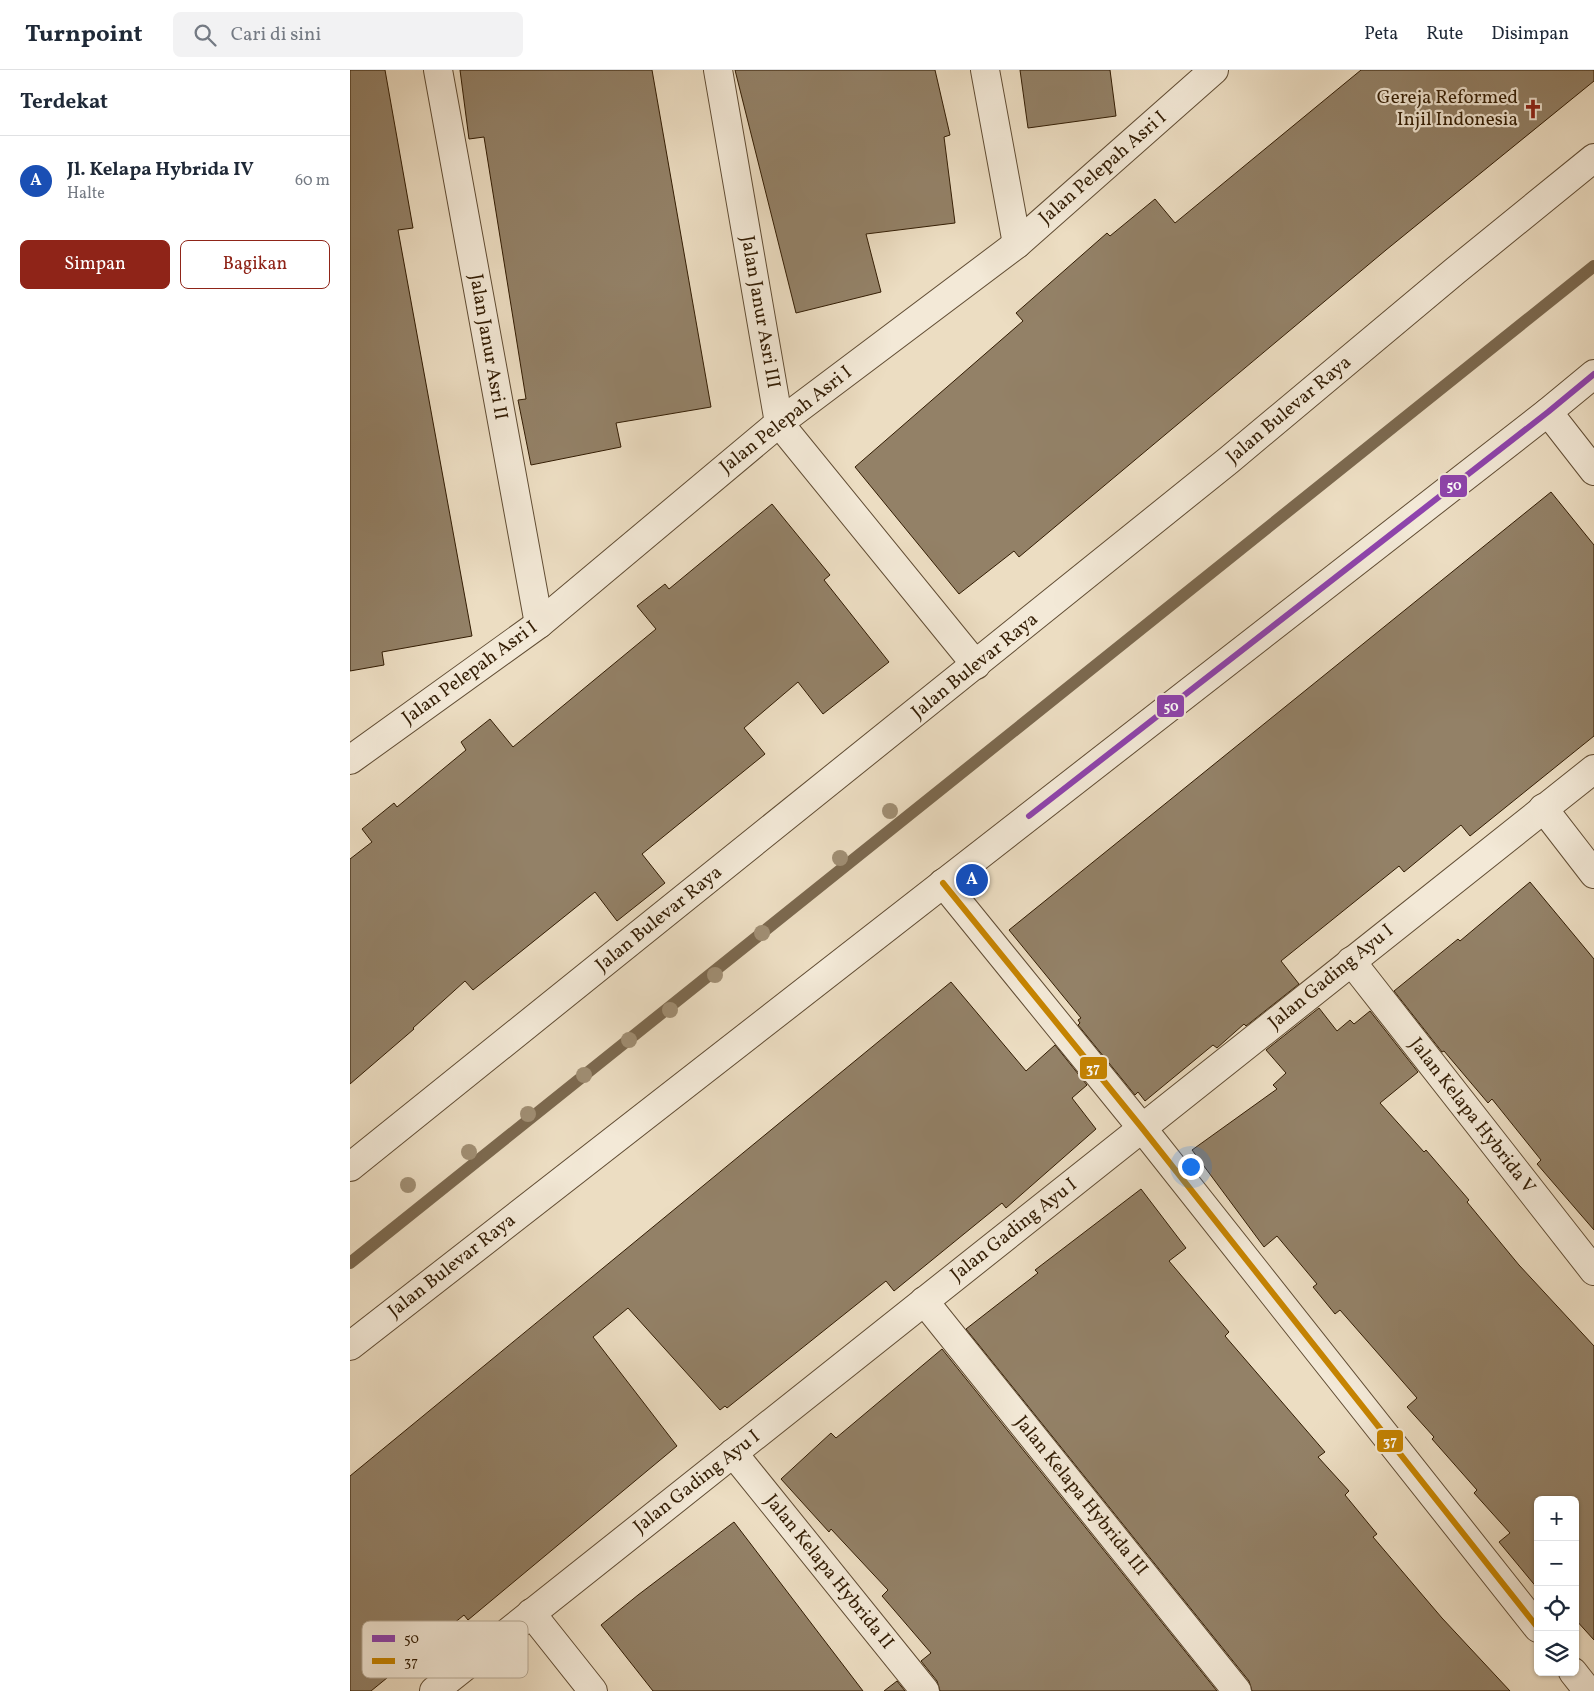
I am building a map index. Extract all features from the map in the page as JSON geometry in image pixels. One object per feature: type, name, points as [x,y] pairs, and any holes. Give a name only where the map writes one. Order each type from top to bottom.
[{"type":"street","name":"Jalan Janur Asri II","points":[[438,70],[539,624]]},
{"type":"street","name":"Jalan Janur Asri III","points":[[718,70],[779,423],[976,665]]},
{"type":"street","points":[[985,70],[1017,244]]},
{"type":"street","name":"Jalan Pelepah Asri I","points":[[350,760],[539,624],[779,423],[1017,244],[1214,70]]},
{"type":"street","name":"Jalan Bulevar Raya","points":[[350,1167],[976,665],[1236,454],[1594,158]]},
{"type":"street","name":"Jalan Bulevar Raya","points":[[350,1346],[1548,412],[1594,374]]},
{"type":"street","points":[[1548,412],[1594,471]]},
{"type":"street","name":"Jalan Gading Ayu I","points":[[521,1621],[1594,768]]},
{"type":"street","points":[[1543,808],[1594,874]]},
{"type":"street","points":[[943,883],[1142,1128],[1534,1623]]},
{"type":"street","name":"Jalan Kelapa Hybrida V","points":[[1350,961],[1594,1271]]},
{"type":"street","name":"Jalan Kelapa Hybrida III","points":[[924,1301],[1238,1691]]},
{"type":"street","name":"Jalan Kelapa Hybrida II","points":[[733,1453],[925,1691]]},
{"type":"street","points":[[531,1613],[593,1691]]},
{"type":"street","points":[[1576,1676],[1588,1691]]},
{"type":"street","name":"Jalan Gading Ayu I","points":[[434,1691],[450,1678]]},
{"type":"building","points":[[350,70],[385,70],[413,228],[398,230],[472,636],[382,652],[384,665],[350,671]]},
{"type":"building","points":[[460,70],[652,70],[711,407],[616,423],[621,447],[531,465],[518,400],[526,399],[484,137],[469,139]]},
{"type":"building","points":[[735,70],[935,70],[950,135],[944,137],[955,223],[866,234],[881,292],[796,313]]},
{"type":"building","points":[[1020,70],[1110,70],[1116,116],[1028,128]]},
{"type":"building","points":[[1361,70],[1594,70],[1594,81],[1386,250],[1019,557],[1014,551],[959,594],[855,467],[1023,321],[1016,313],[1107,233],[1110,236],[1155,199],[1175,223]]},
{"type":"building","points":[[1551,492],[1594,545],[1594,736],[1470,836],[1461,825],[1404,872],[1399,866],[1281,961],[1299,984],[1246,1026],[1244,1024],[1217,1048],[1213,1045],[1145,1101],[1138,1092],[1135,1095],[1078,1025],[1080,1023],[1078,1020],[1081,1018],[1009,930]]},
{"type":"building","points":[[772,504],[830,575],[824,580],[889,662],[823,714],[798,682],[744,728],[765,754],[642,854],[665,883],[617,921],[595,892],[473,990],[465,981],[414,1029],[350,1084],[350,859],[372,842],[362,829],[394,803],[397,807],[466,750],[461,742],[490,719],[513,747],[656,629],[637,606],[665,584],[669,589]]},
{"type":"building","points":[[1530,882],[1594,959],[1594,1230],[1537,1164],[1541,1160],[1492,1099],[1488,1103],[1444,1051],[1442,1052],[1394,991],[1458,939],[1460,941]]},
{"type":"building","points":[[951,982],[1026,1071],[1055,1045],[1087,1085],[1072,1098],[1096,1129],[1006,1208],[1002,1203],[894,1291],[886,1281],[727,1408],[725,1406],[720,1410],[628,1308],[593,1337],[677,1446],[468,1620],[464,1615],[457,1621],[362,1621],[362,1678],[387,1678],[371,1691],[350,1691],[350,1476]]},
{"type":"building","points":[[1319,1008],[1337,1031],[1350,1020],[1354,1024],[1370,1011],[1418,1072],[1380,1103],[1424,1152],[1426,1150],[1469,1200],[1467,1202],[1519,1265],[1594,1346],[1594,1640],[1579,1623],[1579,1496],[1534,1496],[1534,1584],[1499,1542],[1510,1533],[1474,1493],[1477,1490],[1432,1439],[1434,1437],[1407,1407],[1417,1398],[1340,1310],[1335,1314],[1313,1287],[1317,1284],[1277,1236],[1264,1247],[1192,1150],[1277,1089],[1273,1085],[1286,1073],[1266,1050]]},
{"type":"building","points":[[1141,1189],[1186,1248],[1169,1261],[1229,1332],[1225,1336],[1325,1452],[1318,1457],[1349,1491],[1345,1495],[1377,1534],[1373,1537],[1442,1618],[1510,1691],[1252,1691],[1249,1681],[966,1329],[1038,1273],[1035,1270]]},
{"type":"building","points":[[942,1349],[1217,1691],[940,1691],[937,1681],[921,1661],[931,1653],[882,1596],[888,1590],[831,1529],[829,1532],[781,1479],[831,1433],[836,1438]]},
{"type":"building","points":[[734,1522],[863,1691],[653,1691],[601,1625]]},
{"type":"building","points":[[897,1681],[905,1691],[884,1691]]},
{"type":"waterway","points":[[350,1263],[1594,266]]},
{"type":"transit line","name":"50","points":[[1029,816],[1548,412],[1594,374]]},
{"type":"transit line","name":"37","points":[[943,883],[1142,1128],[1534,1623]]},
{"type":"place","name":"Gereja Reformed Injil Indonesia","points":[[1533,109]]},
{"type":"place","name":"Jl. Kelapa Hybrida IV","points":[[972,880]]}]
